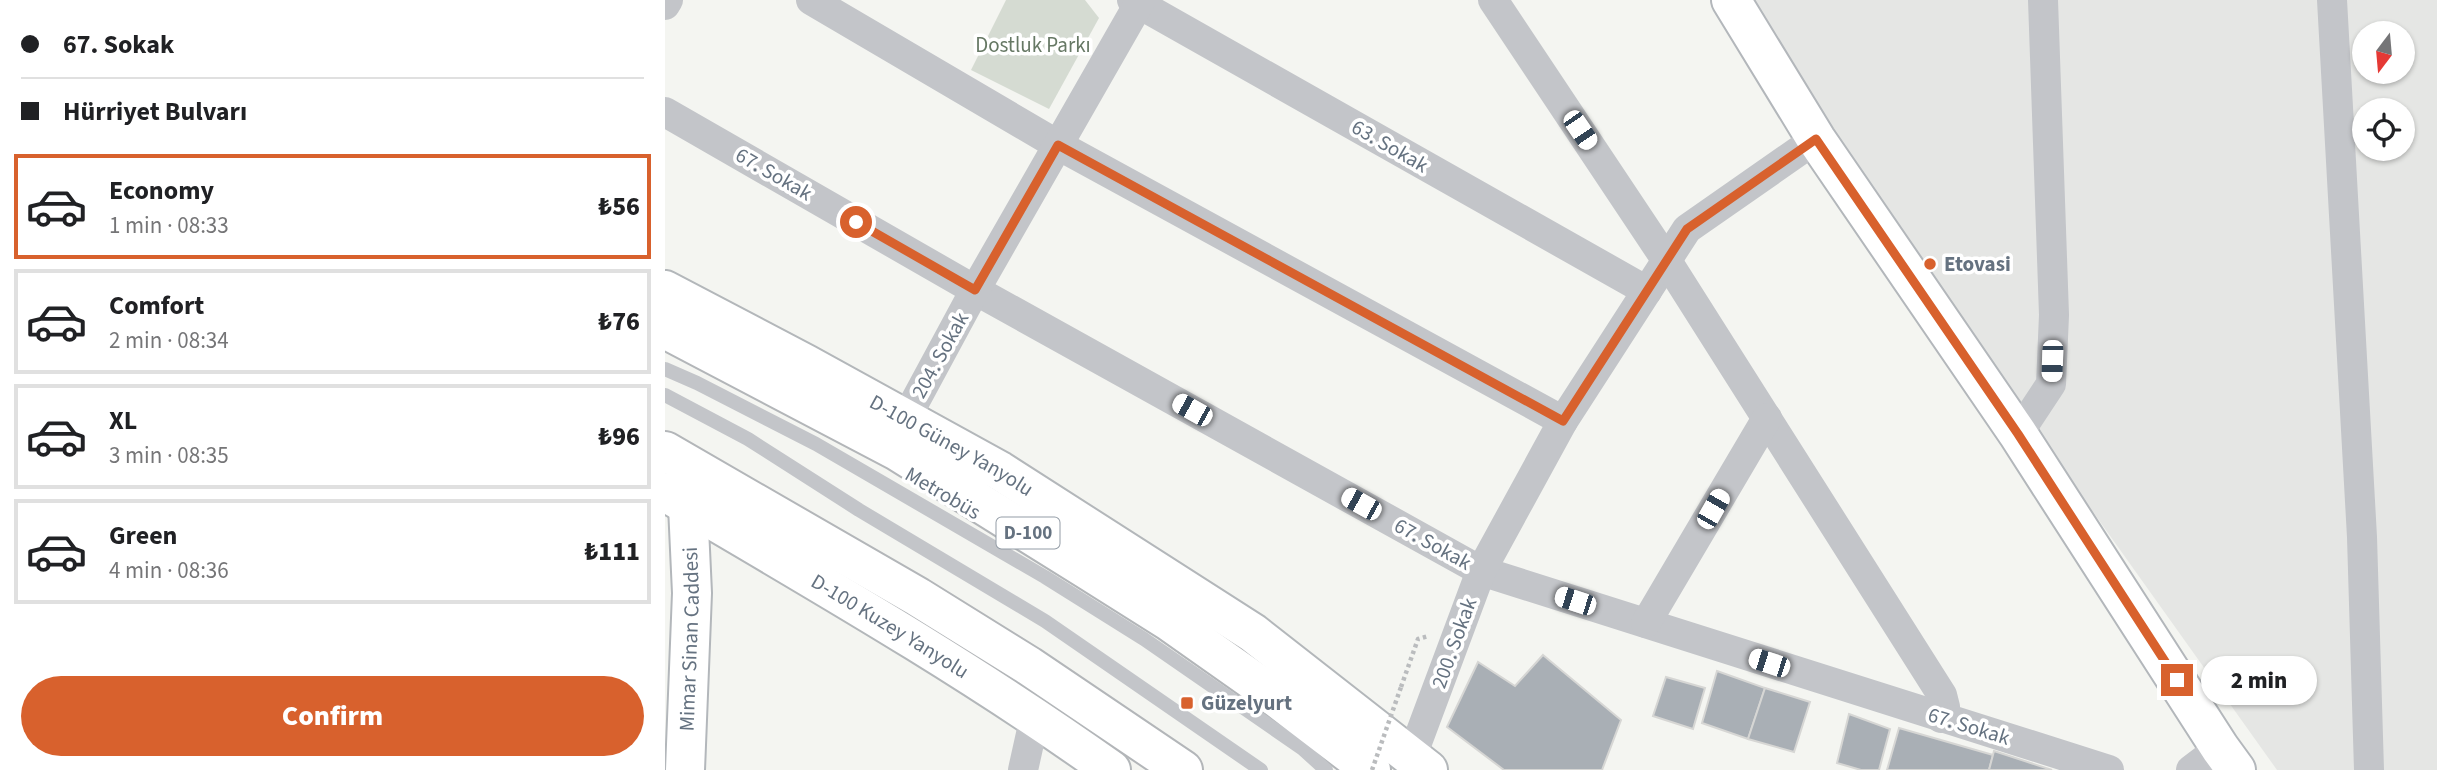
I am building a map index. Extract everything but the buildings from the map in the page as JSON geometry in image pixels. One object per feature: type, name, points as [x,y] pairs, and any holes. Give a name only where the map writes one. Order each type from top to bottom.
[{"type":"main road","points":[[1731,0],[1816,139],[2018,434],[2216,763]]},
{"type":"main road","name":"D-100 Güney Yanyolu","points":[[665,290],[1000,471],[1253,633],[1420,763]]},
{"type":"main road","name":"D-100","points":[[665,329],[897,452],[1089,571],[1170,622],[1254,681],[1371,770]]},
{"type":"main road","points":[[665,451],[929,603],[1095,709],[1183,770]]},
{"type":"main road","name":"D-100 Kuzey Yanyolu","points":[[677,499],[844,597],[1035,716],[1111,770]]},
{"type":"main road","name":"Mimar Sinan Caddesi","points":[[677,499],[692,593],[678,746]]},
{"type":"street","points":[[665,5],[668,0]]},
{"type":"street","points":[[811,0],[1058,145],[1563,421]]},
{"type":"street","points":[[1493,0],[1667,261],[1943,695],[1945,707],[1941,718]]},
{"type":"street","points":[[2018,434],[2051,384],[2054,315],[2043,0]]},
{"type":"street","points":[[2332,0],[2362,537],[2369,770]]},
{"type":"street","name":"204. Sokak","points":[[906,418],[1137,1]]},
{"type":"street","name":"63. Sokak","points":[[1137,1],[1647,291]]},
{"type":"street","name":"67. Sokak","points":[[665,112],[975,290],[1481,570],[2109,770]]},
{"type":"street","name":"200. Sokak","points":[[1420,763],[1481,570],[1563,421],[1687,229],[1816,139]]},
{"type":"street","points":[[1646,623],[1767,418]]},
{"type":"street","points":[[1023,770],[1035,716]]},
{"type":"lane","name":"Metrobüs","points":[[665,369],[816,444],[1045,577],[1144,639],[1303,749],[1326,770]]},
{"type":"lane","points":[[665,394],[748,439],[859,510],[1045,621],[1261,770]]},
{"type":"path","points":[[1371,770],[1418,639]]},
{"type":"shaded area","points":[[1728,0],[2437,0],[2437,770],[2277,770]]},
{"type":"green space","name":"Dostluk Parkı","points":[[1006,0],[1085,0],[1099,18],[1049,109],[971,70]]},
{"type":"place","name":"Etovasi","points":[[1930,264]]},
{"type":"place","name":"Güzelyurt","points":[[1187,703]]},
{"type":"route","points":[[856,222],[975,290],[1058,145],[1563,421],[1687,229],[1816,139],[2018,434],[2177,680]]}]
